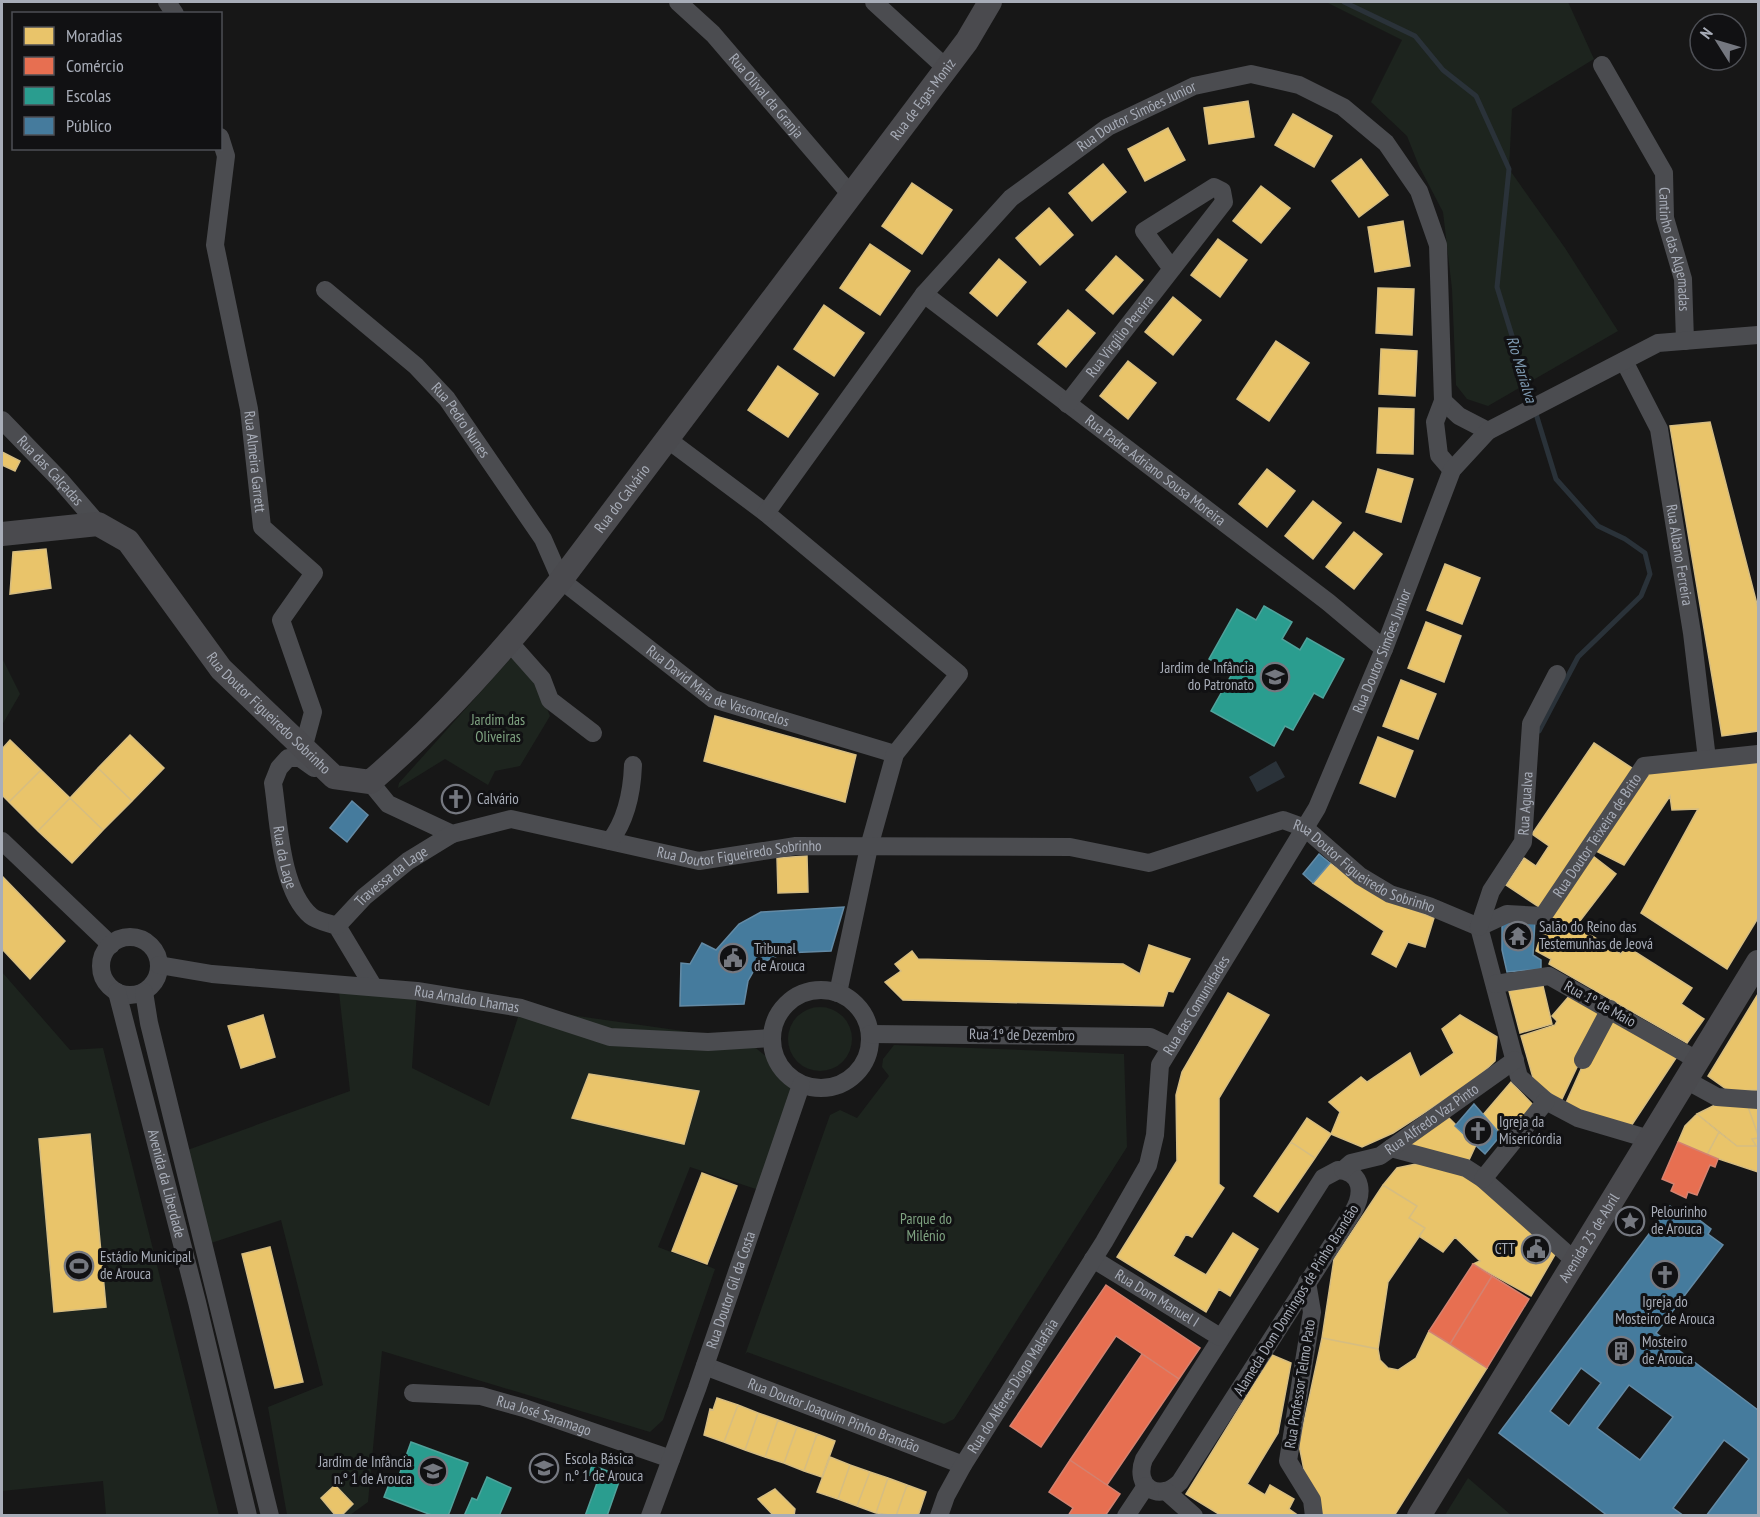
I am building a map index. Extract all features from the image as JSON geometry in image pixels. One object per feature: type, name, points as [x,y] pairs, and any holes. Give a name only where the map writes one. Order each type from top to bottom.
[{"type":"street","name":"Rua Olival da Granja","points":[[678,2],[713,34],[851,195]]},
{"type":"street","points":[[874,2],[946,68]]},
{"type":"street","name":"Rua de Egas Moniz","points":[[851,195],[967,41],[990,2]]},
{"type":"street","name":"Cantinho das Algemadas","points":[[1602,65],[1664,173],[1665,218],[1683,279],[1685,341]]},
{"type":"street","name":"Rua Doutor Simões Junior","points":[[766,513],[924,294],[1011,198],[1108,127],[1175,94],[1207,82],[1251,74],[1299,85],[1343,106],[1386,143],[1419,191],[1438,245],[1443,401],[1435,422],[1439,456],[1452,470]]},
{"type":"street","name":"Rua Almeira Garrett","points":[[222,143],[226,156],[215,245],[249,409],[262,526],[314,573],[281,620],[313,712],[303,749]]},
{"type":"street","name":"Rua Virgílio Pereira","points":[[1067,404],[1172,270],[1224,202],[1222,191],[1214,187],[1144,231],[1172,270]]},
{"type":"street","name":"Rua do Calvário","points":[[370,782],[415,744],[510,643],[561,580],[851,195]]},
{"type":"street","name":"Rua Pedro Nunes","points":[[326,290],[416,366],[447,399],[543,539],[561,580]]},
{"type":"street","name":"Rua Padre Adriano Sousa Moreira","points":[[924,294],[1328,602],[1384,649]]},
{"type":"street","name":"Rua Doutor Simões Junior","points":[[1305,828],[1317,808],[1384,649],[1452,470],[1488,431],[1658,343],[1758,335]]},
{"type":"street","name":"Rua Albano Ferreira","points":[[1624,361],[1659,429],[1692,633],[1707,759]]},
{"type":"street","points":[[1443,401],[1459,416],[1488,431]]},
{"type":"street","name":"Rua das Calçadas","points":[[2,420],[60,480],[98,524]]},
{"type":"street","points":[[667,439],[766,513],[959,674],[895,754],[869,847],[838,993]]},
{"type":"street","points":[[2,534],[98,524]]},
{"type":"street","name":"Rua Doutor Figueiredo Sobrinho","points":[[98,524],[128,541],[221,669],[303,749],[334,777],[370,782]]},
{"type":"street","name":"Rua David Maia de Vasconcelos","points":[[561,580],[713,699],[895,754]]},
{"type":"street","points":[[510,643],[542,680],[550,700],[592,733]]},
{"type":"street","name":"Rua Agualva","points":[[1479,927],[1491,891],[1523,842],[1531,724],[1557,674]]},
{"type":"street","name":"Rua Doutor Teixeira de Brito","points":[[1479,927],[1507,914],[1543,916],[1644,766],[1758,754]]},
{"type":"street","name":"Rua da Lage","points":[[337,926],[312,918],[298,901],[289,879],[273,783],[279,768],[288,758],[300,758],[335,782],[340,777]]},
{"type":"street","points":[[610,841],[619,829],[629,799],[633,765]]},
{"type":"street","points":[[370,782],[388,804],[452,834]]},
{"type":"street","name":"Rua Doutor Figueiredo Sobrinho","points":[[452,834],[511,819],[699,861],[796,846],[1070,847],[1149,863],[1283,820],[1305,828],[1360,876],[1390,894],[1429,906],[1479,927]]},
{"type":"street","name":"Rua das Comunidades","points":[[1093,1259],[1148,1165],[1155,1135],[1160,1065],[1305,828]]},
{"type":"street","name":"Travessa da Lage","points":[[337,926],[364,897],[408,861],[452,834]]},
{"type":"street","points":[[2,841],[111,945]]},
{"type":"street","points":[[337,926],[373,986]]},
{"type":"street","points":[[1479,927],[1520,1077],[1546,1101],[1578,1118],[1649,1139]]},
{"type":"street","points":[[126,938],[143,940],[151,946],[159,965],[156,980],[144,992],[129,996],[117,992],[107,984],[101,970],[103,958],[111,945],[126,938]]},
{"type":"street","name":"Avenida 25 de Abril","points":[[1419,1515],[1758,962]]},
{"type":"street","name":"Rua Arnaldo Lhamas","points":[[159,965],[212,974],[373,986],[521,1008],[610,1037],[708,1042],[771,1038]]},
{"type":"street","name":"Rua 1º de Maio","points":[[1495,984],[1549,976],[1610,1009],[1692,1070],[1717,1096],[1758,1100]]},
{"type":"street","points":[[823,990],[838,993],[860,1009],[870,1034],[866,1059],[847,1081],[833,1087],[817,1089],[801,1085],[779,1066],[773,1053],[771,1038],[774,1023],[782,1009],[793,998],[807,992],[823,990]]},
{"type":"street","name":"Avenida da Liberdade","points":[[117,992],[197,1302],[248,1515]]},
{"type":"street","name":"Avenida da Liberdade","points":[[144,992],[149,1023],[270,1515]]},
{"type":"street","points":[[1583,1060],[1610,1009]]},
{"type":"street","name":"Rua 1º de Dezembro","points":[[870,1034],[1150,1037],[1171,1047]]},
{"type":"street","name":"Rua Alfredo Vaz Pinto","points":[[1343,1170],[1351,1163],[1380,1156],[1515,1060]]},
{"type":"street","name":"Rua Doutor Gil da Costa","points":[[650,1515],[705,1366],[801,1085]]},
{"type":"street","points":[[1483,1179],[1546,1101]]},
{"type":"street","points":[[1390,1148],[1466,1168],[1483,1179],[1574,1260]]},
{"type":"street","points":[[1194,1515],[1167,1492],[1157,1492],[1146,1486],[1141,1478],[1140,1467],[1220,1337],[1323,1178],[1331,1172],[1343,1170]]},
{"type":"street","name":"Alameda Dom Domingos de Pinho Brandão","points":[[1167,1492],[1173,1489],[1187,1473],[1353,1212],[1361,1195],[1360,1184],[1354,1175],[1343,1170]]},
{"type":"street","name":"Rua Dom Manuel I","points":[[1093,1259],[1220,1337]]},
{"type":"street","name":"Rua do Alferes Diogo Malafaia","points":[[939,1515],[946,1496],[963,1465],[1093,1259]]},
{"type":"street","name":"Rua Professor Telmo Pato","points":[[1307,1282],[1312,1312],[1288,1461],[1312,1500],[1314,1515]]},
{"type":"street","name":"Rua Doutor Joaquim Pinho Brandão","points":[[705,1366],[963,1465]]},
{"type":"street","name":"Rua José Saramago","points":[[413,1393],[481,1396],[524,1408],[671,1459]]},
{"type":"street","points":[[1126,1515],[1146,1486]]},
{"type":"street","points":[[658,1496],[665,1515]]},
{"type":"green space","points":[[1326,2],[1568,2],[1594,59],[1512,109],[1509,169],[1565,248],[1618,331],[1488,406],[1467,399],[1456,385],[1452,289],[1443,212],[1419,166],[1407,136],[1371,102],[1402,40]]},
{"type":"green space","name":"Jardim das Oliveiras","points":[[513,656],[539,688],[550,716],[520,766],[495,771],[488,785],[445,759],[398,788],[399,783]]},
{"type":"green space","points":[[2,658],[20,694],[2,725]]},
{"type":"green space","name":"Estádio Municipal de Arouca","points":[[2,972],[70,1050],[103,1048],[219,1515],[106,1515],[103,1481],[2,1491]]},
{"type":"green space","points":[[338,983],[417,991],[412,1068],[489,1106],[521,1008],[746,1040],[801,1085],[765,1192],[690,1167],[658,1247],[715,1269],[663,1420],[650,1432],[382,1351],[368,1502],[350,1515],[287,1515],[268,1407],[323,1385],[281,1220],[205,1245],[182,1152],[350,1091]]},
{"type":"green space","points":[[820,1007],[832,1009],[843,1016],[850,1027],[852,1039],[850,1051],[843,1062],[832,1069],[820,1071],[808,1069],[797,1062],[790,1051],[788,1039],[790,1027],[797,1016],[808,1009]]},
{"type":"green space","name":"Parque do Milénio","points":[[894,1045],[1124,1054],[1127,1147],[954,1419],[944,1424],[747,1352],[745,1355],[830,1115],[840,1110],[857,1118],[889,1076],[882,1067],[883,1059]]},
{"type":"green space","points":[[1468,1478],[1511,1515],[1445,1515]]},
{"type":"shaded area","points":[[1276,761],[1285,777],[1257,792],[1249,777]]},
{"type":"building: Moradias","points":[[1248,101],[1254,137],[1209,144],[1204,108]]},
{"type":"building: Moradias","points":[[1293,114],[1332,136],[1314,167],[1275,145]]},
{"type":"building: Moradias","points":[[1168,128],[1185,160],[1145,181],[1128,149]]},
{"type":"building: Moradias","points":[[1361,159],[1388,195],[1359,217],[1332,181]]},
{"type":"building: Moradias","points":[[1103,164],[1126,192],[1092,221],[1069,193]]},
{"type":"building: Moradias","points":[[912,183],[952,210],[922,254],[882,226]]},
{"type":"building: Moradias","points":[[1261,186],[1290,208],[1261,243],[1233,221]]},
{"type":"building: Moradias","points":[[1049,208],[1073,235],[1040,265],[1016,238]]},
{"type":"building: Moradias","points":[[1403,221],[1410,266],[1375,272],[1368,227]]},
{"type":"building: Moradias","points":[[1218,239],[1247,260],[1220,297],[1191,275]]},
{"type":"building: Moradias","points":[[870,244],[910,271],[880,315],[840,288]]},
{"type":"building: Moradias","points":[[1116,256],[1143,280],[1113,314],[1086,290]]},
{"type":"building: Moradias","points":[[999,259],[1026,282],[997,316],[970,293]]},
{"type":"building: Moradias","points":[[1378,288],[1414,289],[1412,335],[1376,333]]},
{"type":"building: Moradias","points":[[1173,297],[1201,320],[1173,355],[1145,332]]},
{"type":"building: Moradias","points":[[824,305],[864,333],[834,376],[794,349]]},
{"type":"building: Moradias","points":[[1068,310],[1095,333],[1066,367],[1038,344]]},
{"type":"building: Moradias","points":[[1276,341],[1309,363],[1269,421],[1237,399]]},
{"type":"building: Moradias","points":[[1381,349],[1417,351],[1415,396],[1379,394]]},
{"type":"building: Moradias","points":[[1128,361],[1156,383],[1128,419],[1100,396]]},
{"type":"building: Moradias","points":[[778,366],[818,394],[788,437],[748,410]]},
{"type":"building: Moradias","points":[[1379,408],[1414,409],[1413,454],[1377,453]]},
{"type":"building: Moradias","points":[[1710,422],[1758,608],[1758,731],[1722,736],[1670,426]]},
{"type":"building: Moradias","points":[[2,452],[20,461],[15,471],[2,465]]},
{"type":"building: Moradias","points":[[1267,469],[1295,491],[1267,527],[1239,504]]},
{"type":"building: Moradias","points":[[1378,469],[1413,479],[1401,522],[1366,512]]},
{"type":"building: Moradias","points":[[1313,501],[1341,523],[1313,559],[1285,536]]},
{"type":"building: Moradias","points":[[1354,532],[1382,554],[1354,589],[1326,567]]},
{"type":"building: Moradias","points":[[46,549],[51,588],[10,594],[13,552]]},
{"type":"building: Moradias","points":[[1445,564],[1480,578],[1462,624],[1427,610]]},
{"type":"building: Moradias","points":[[1426,622],[1461,636],[1444,682],[1408,668]]},
{"type":"building: Moradias","points":[[1401,680],[1436,694],[1418,739],[1383,726]]},
{"type":"building: Moradias","points":[[715,716],[856,755],[845,802],[704,761]]},
{"type":"building: Moradias","points":[[130,735],[164,768],[132,801],[98,768]]},
{"type":"building: Moradias","points":[[1378,737],[1413,751],[1395,797],[1360,783]]},
{"type":"building: Moradias","points":[[10,740],[41,770],[9,802],[2,795],[2,749]]},
{"type":"building: Moradias","points":[[1594,743],[1635,770],[1542,909],[1506,885],[1524,858],[1536,866],[1549,846],[1532,834]]},
{"type":"building: Moradias","points":[[1758,763],[1758,918],[1727,969],[1641,913],[1698,809],[1672,810],[1670,796],[1624,865],[1596,851],[1642,774]]},
{"type":"building: Moradias","points":[[98,768],[132,801],[103,830],[70,798]]},
{"type":"building: Moradias","points":[[41,770],[70,798],[38,831],[9,802]]},
{"type":"building: Moradias","points":[[70,798],[103,830],[72,863],[38,831]]},
{"type":"building: Moradias","points":[[807,856],[808,892],[778,893],[777,858]]},
{"type":"building: Moradias","points":[[1593,856],[1616,874],[1576,926],[1621,954],[1626,946],[1692,988],[1681,1004],[1704,1019],[1687,1043],[1549,964],[1551,959],[1536,951],[1548,915]]},
{"type":"building: Moradias","points":[[1330,863],[1370,892],[1434,918],[1425,947],[1408,942],[1396,967],[1372,954],[1384,931],[1313,883]]},
{"type":"building: Moradias","points":[[2,876],[65,941],[30,979],[2,949]]},
{"type":"building: Moradias","points":[[1149,945],[1190,959],[1173,992],[1168,991],[1163,1006],[903,1000],[885,982],[901,971],[895,964],[912,951],[918,959],[1123,964],[1140,974]]},
{"type":"building: Moradias","points":[[1543,986],[1552,1024],[1520,1033],[1509,991]]},
{"type":"building: Moradias","points":[[1228,993],[1269,1015],[1219,1098],[1219,1184],[1224,1188],[1192,1237],[1186,1234],[1173,1256],[1206,1275],[1233,1233],[1258,1249],[1230,1296],[1219,1289],[1206,1312],[1117,1257],[1177,1161],[1176,1095],[1182,1072]]},
{"type":"building: Moradias","points":[[1571,994],[1603,1012],[1561,1101],[1534,1081],[1521,1036],[1555,1025],[1557,1021],[1552,1016]]},
{"type":"building: Moradias","points":[[1758,994],[1758,1090],[1729,1091],[1708,1076]]},
{"type":"building: Moradias","points":[[263,1015],[275,1057],[241,1068],[228,1026]]},
{"type":"building: Moradias","points":[[1460,1015],[1497,1037],[1495,1061],[1475,1080],[1393,1133],[1362,1147],[1331,1134],[1340,1112],[1329,1102],[1361,1077],[1367,1082],[1410,1053],[1420,1077],[1454,1053],[1442,1029]]},
{"type":"building: Moradias","points":[[1612,1017],[1678,1055],[1631,1126],[1565,1105],[1582,1067]]},
{"type":"building: Moradias","points":[[589,1074],[699,1091],[684,1144],[572,1118]]},
{"type":"building: Moradias","points":[[1511,1082],[1535,1107],[1506,1140],[1482,1116]]},
{"type":"building: Moradias","points":[[1715,1105],[1748,1107],[1758,1135],[1758,1138],[1752,1139],[1756,1146],[1737,1146],[1697,1114]]},
{"type":"building: Moradias","points":[[1758,1106],[1758,1135],[1748,1107]]},
{"type":"building: Moradias","points":[[1697,1114],[1719,1132],[1707,1155],[1678,1142],[1685,1126]]},
{"type":"building: Moradias","points":[[1307,1118],[1331,1134],[1315,1158],[1291,1142]]},
{"type":"building: Moradias","points":[[1449,1118],[1476,1145],[1468,1162],[1409,1146],[1420,1129]]},
{"type":"building: Moradias","points":[[1719,1132],[1737,1146],[1756,1146],[1752,1139],[1758,1138],[1758,1172],[1707,1155]]},
{"type":"building: Moradias","points":[[90,1134],[106,1307],[54,1312],[39,1139]]},
{"type":"building: Moradias","points":[[1291,1142],[1315,1158],[1278,1212],[1254,1196]]},
{"type":"building: Moradias","points":[[1430,1161],[1479,1183],[1556,1253],[1531,1296],[1473,1264],[1480,1261],[1455,1237],[1443,1252],[1419,1236],[1425,1228],[1409,1218],[1417,1206],[1383,1185],[1397,1168]]},
{"type":"building: Moradias","points":[[702,1173],[737,1186],[707,1264],[672,1251]]},
{"type":"building: Moradias","points":[[1383,1185],[1417,1206],[1409,1218],[1425,1228],[1388,1282],[1378,1349],[1322,1338],[1334,1259]]},
{"type":"building: Moradias","points":[[270,1247],[303,1382],[275,1388],[242,1254]]},
{"type":"building: Moradias","points":[[1429,1331],[1487,1368],[1394,1516],[1323,1516],[1304,1470],[1299,1445],[1322,1338],[1378,1349],[1380,1360],[1388,1368],[1398,1370],[1416,1358]]},
{"type":"building: Moradias","points":[[1272,1355],[1291,1363],[1278,1433],[1247,1484],[1265,1495],[1270,1485],[1294,1499],[1289,1509],[1299,1516],[1222,1516],[1186,1494]]},
{"type":"building: Moradias","points":[[717,1398],[738,1405],[724,1442],[704,1435],[710,1409],[713,1410]]},
{"type":"building: Moradias","points":[[738,1405],[758,1413],[745,1450],[724,1442]]},
{"type":"building: Moradias","points":[[758,1413],[778,1420],[765,1457],[745,1450]]},
{"type":"building: Moradias","points":[[778,1420],[797,1427],[784,1463],[765,1457]]},
{"type":"building: Moradias","points":[[797,1427],[817,1434],[804,1471],[784,1463]]},
{"type":"building: Moradias","points":[[817,1434],[835,1441],[822,1477],[804,1471]]},
{"type":"building: Moradias","points":[[830,1457],[850,1465],[838,1499],[817,1492]]},
{"type":"building: Moradias","points":[[850,1465],[870,1472],[857,1506],[838,1499]]},
{"type":"building: Moradias","points":[[870,1472],[888,1478],[876,1513],[857,1506]]},
{"type":"building: Moradias","points":[[888,1478],[907,1485],[896,1516],[876,1513]]},
{"type":"building: Moradias","points":[[335,1485],[353,1504],[341,1516],[336,1516],[321,1498]]},
{"type":"building: Moradias","points":[[907,1485],[926,1492],[918,1516],[896,1516]]},
{"type":"building: Moradias","points":[[775,1489],[795,1509],[794,1516],[774,1516],[758,1499]]},
{"type":"building: Comércio","points":[[1678,1142],[1718,1159],[1715,1167],[1710,1165],[1697,1195],[1688,1192],[1686,1198],[1671,1191],[1674,1184],[1662,1179]]},
{"type":"building: Comércio","points":[[1473,1264],[1492,1276],[1450,1344],[1429,1331]]},
{"type":"building: Comércio","points":[[1492,1276],[1529,1299],[1487,1368],[1450,1344]]},
{"type":"building: Comércio","points":[[1106,1285],[1200,1348],[1179,1379],[1116,1336],[1041,1447],[1010,1426]]},
{"type":"building: Comércio","points":[[1142,1354],[1179,1379],[1107,1485],[1070,1460]]},
{"type":"building: Comércio","points":[[1070,1460],[1120,1494],[1105,1516],[1068,1516],[1073,1508],[1049,1492]]},
{"type":"building: Escolas","points":[[1264,606],[1292,622],[1282,639],[1300,650],[1307,638],[1344,659],[1323,698],[1314,693],[1293,730],[1285,726],[1274,746],[1211,711],[1233,672],[1209,659],[1237,609],[1256,620]]},
{"type":"building: Escolas","name":"Jardim de Infância n.º 1 de Arouca","points":[[411,1442],[468,1463],[448,1516],[434,1516],[384,1497],[391,1479],[397,1481]]},
{"type":"building: Escolas","points":[[592,1465],[602,1469],[599,1479],[589,1475]]},
{"type":"building: Escolas","points":[[602,1469],[621,1476],[607,1516],[585,1516]]},
{"type":"building: Escolas","points":[[487,1477],[511,1488],[499,1516],[464,1516],[472,1498],[477,1500]]},
{"type":"building: Público","points":[[352,801],[368,815],[347,842],[330,828]]},
{"type":"building: Público","points":[[1319,854],[1330,863],[1313,883],[1303,874]]},
{"type":"building: Público","name":"Tribunal de Arouca","points":[[844,907],[831,951],[784,953],[757,965],[748,981],[744,1004],[680,1006],[681,963],[690,964],[702,943],[716,950],[739,924],[761,912]]},
{"type":"building: Público","name":"Salão do Reino das Testemunhas de Jeová","points":[[1535,921],[1533,955],[1541,960],[1541,969],[1507,972],[1502,950],[1502,922]]},
{"type":"building: Público","name":"Igreja da Misericórdia","points":[[1474,1104],[1501,1135],[1485,1154],[1455,1126]]},
{"type":"building: Público","name":"Mosteiro de Arouca","points":[[1670,1206],[1681,1214],[1685,1209],[1711,1229],[1708,1234],[1723,1245],[1656,1333],[1758,1410],[1758,1516],[1706,1516],[1749,1459],[1724,1440],[1673,1508],[1684,1516],[1608,1516],[1499,1433]],"holes":[[[1581,1368],[1601,1383],[1569,1426],[1550,1411]],[[1629,1385],[1673,1417],[1640,1460],[1597,1428]]]},
{"type":"waterway","name":"Rio Marialva","points":[[1344,2],[1415,36],[1443,70],[1476,96],[1509,169],[1497,287],[1556,479],[1598,526],[1625,539],[1645,553],[1650,574],[1641,596],[1578,657],[1539,731]]},
{"type":"place","name":"Jardim de Infância do Patronato","points":[[1275,677]]},
{"type":"place","name":"Calvário","points":[[456,799]]},
{"type":"place","name":"Salão do Reino das Testemunhas de Jeová","points":[[1518,936]]},
{"type":"place","name":"Tribunal de Arouca","points":[[733,958]]},
{"type":"place","name":"Igreja da Misericórdia","points":[[1478,1131]]},
{"type":"place","name":"Pelourinho de Arouca","points":[[1630,1221]]},
{"type":"place","name":"CTT","points":[[1536,1249]]},
{"type":"place","name":"Estádio Municipal de Arouca","points":[[79,1266]]},
{"type":"place","name":"Igreja do Mosteiro de Arouca","points":[[1665,1275]]},
{"type":"place","name":"Mosteiro de Arouca","points":[[1621,1351]]},
{"type":"place","name":"Escola Básica n.º 1 de Arouca","points":[[544,1468]]},
{"type":"place","name":"Jardim de Infância n.º 1 de Arouca","points":[[433,1471]]}]
